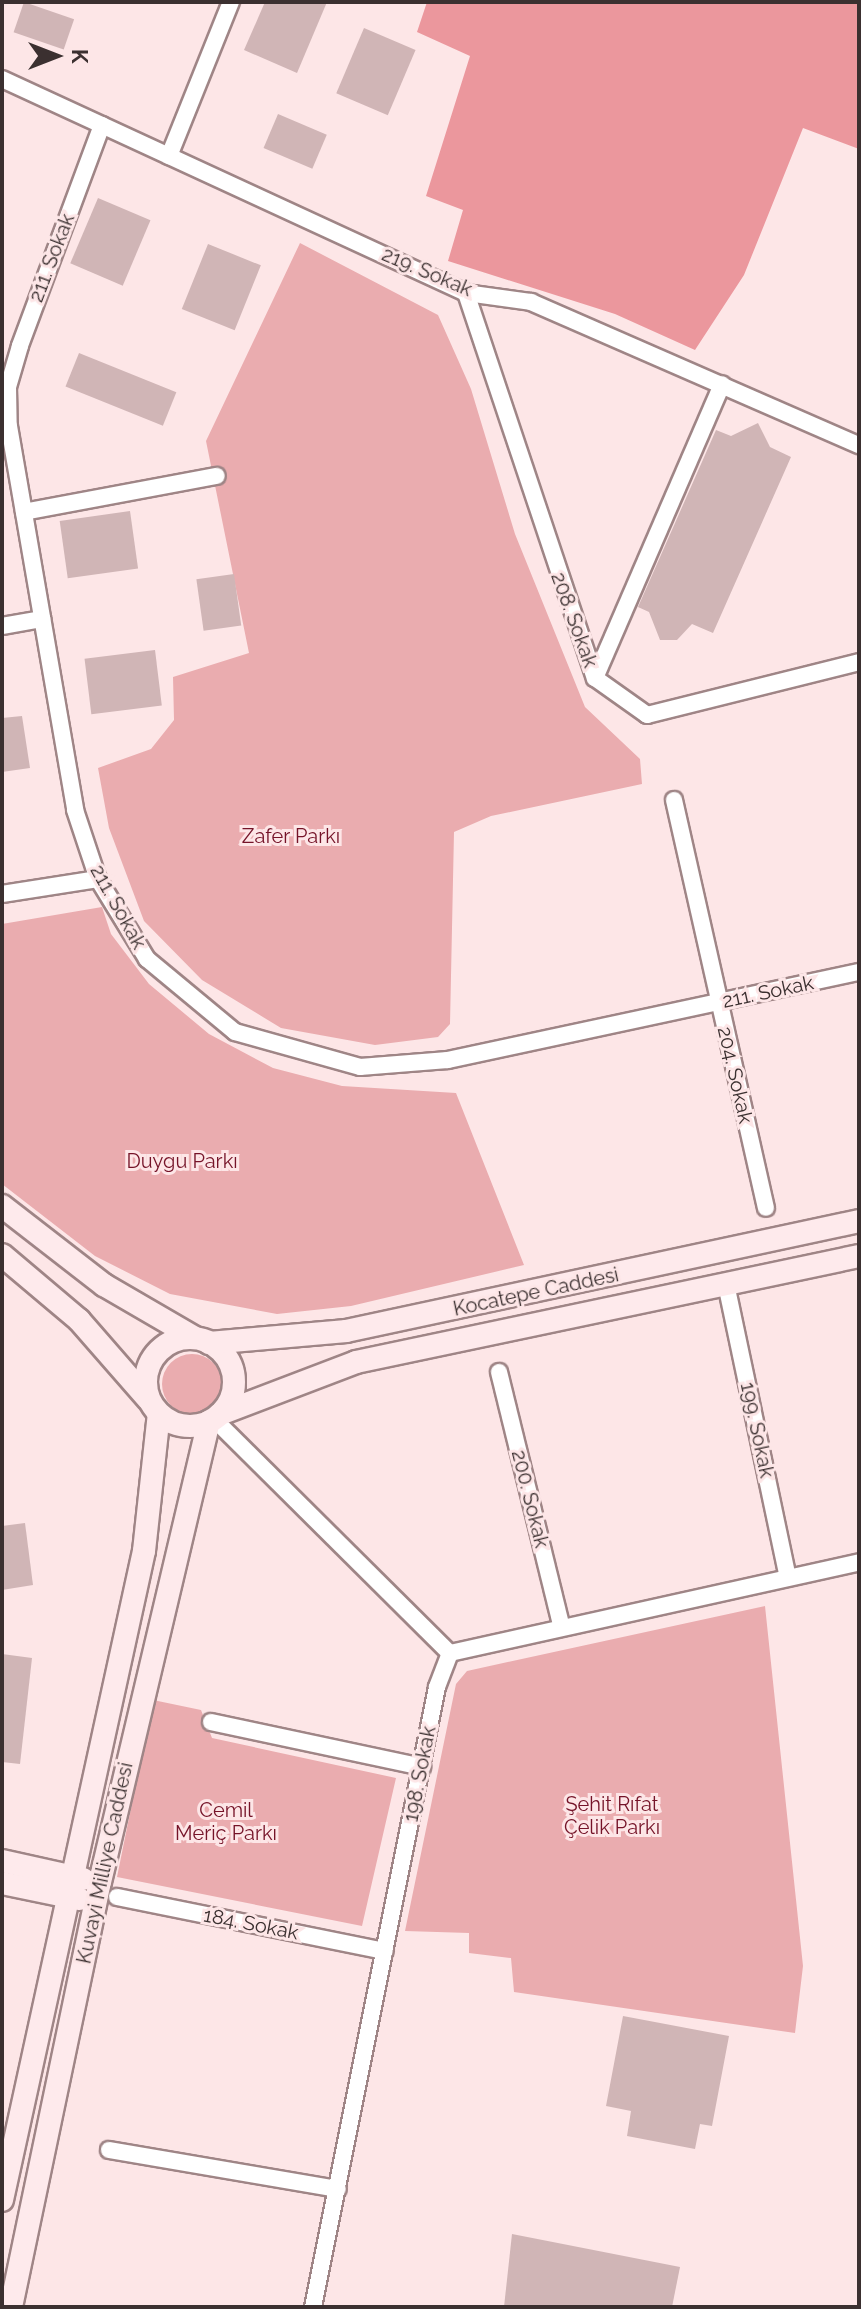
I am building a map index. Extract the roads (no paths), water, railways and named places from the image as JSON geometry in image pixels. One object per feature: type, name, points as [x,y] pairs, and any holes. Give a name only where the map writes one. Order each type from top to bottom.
[{"type":"main road","points":[[2,1206],[104,1285],[203,1340],[233,1376],[214,1418],[183,1426],[155,1409],[79,1320],[2,1255]]},
{"type":"main road","name":"Kocatepe Caddesi","points":[[203,1340],[346,1331],[859,1221]]},
{"type":"main road","name":"Kocatepe Caddesi","points":[[214,1418],[356,1362],[859,1256]]},
{"type":"main road","points":[[155,1409],[150,1363],[169,1343],[203,1340]]},
{"type":"main road","name":"Kuvayi Milliye Caddesi","points":[[2,2200],[144,1551],[155,1409]]},
{"type":"main road","name":"Kuvayi Milliye Caddesi","points":[[11,2307],[214,1418]]},
{"type":"main road","points":[[2,1861],[69,1886],[104,1894]]},
{"type":"main road","points":[[2,1883],[69,1886]]},
{"type":"street","points":[[169,156],[231,2]]},
{"type":"street","name":"219. Sokak","points":[[2,79],[466,293],[531,302],[859,445]]},
{"type":"street","name":"211. Sokak","points":[[102,125],[5,387],[75,810],[98,879],[147,959],[224,1024],[295,1053],[360,1067],[448,1060],[859,972]]},
{"type":"street","name":"208. Sokak","points":[[466,293],[595,678],[647,715],[859,662]]},
{"type":"street","points":[[595,678],[722,384]]},
{"type":"street","points":[[24,512],[217,476]]},
{"type":"street","points":[[2,626],[42,619]]},
{"type":"street","name":"204. Sokak","points":[[674,800],[766,1208]]},
{"type":"street","points":[[2,894],[98,879]]},
{"type":"street","name":"199. Sokak","points":[[726,1284],[788,1577]]},
{"type":"street","name":"200. Sokak","points":[[499,1372],[561,1625]]},
{"type":"street","points":[[214,1418],[450,1653],[561,1625],[859,1562]]},
{"type":"street","name":"198. Sokak","points":[[313,2307],[422,1767],[450,1653]]},
{"type":"street","points":[[211,1722],[422,1767]]},
{"type":"street","name":"184. Sokak","points":[[104,1894],[385,1951]]},
{"type":"street","points":[[109,2150],[338,2189]]},
{"type":"park label","name":"Zafer Parkı","points":[[291,836]]},
{"type":"park label","name":"Duygu Parkı","points":[[182,1161]]},
{"type":"park label","name":"Şehit Rıfat Çelik Parkı","points":[[612,1816]]},
{"type":"park label","name":"Cemil Meriç Parkı","points":[[226,1822]]}]
